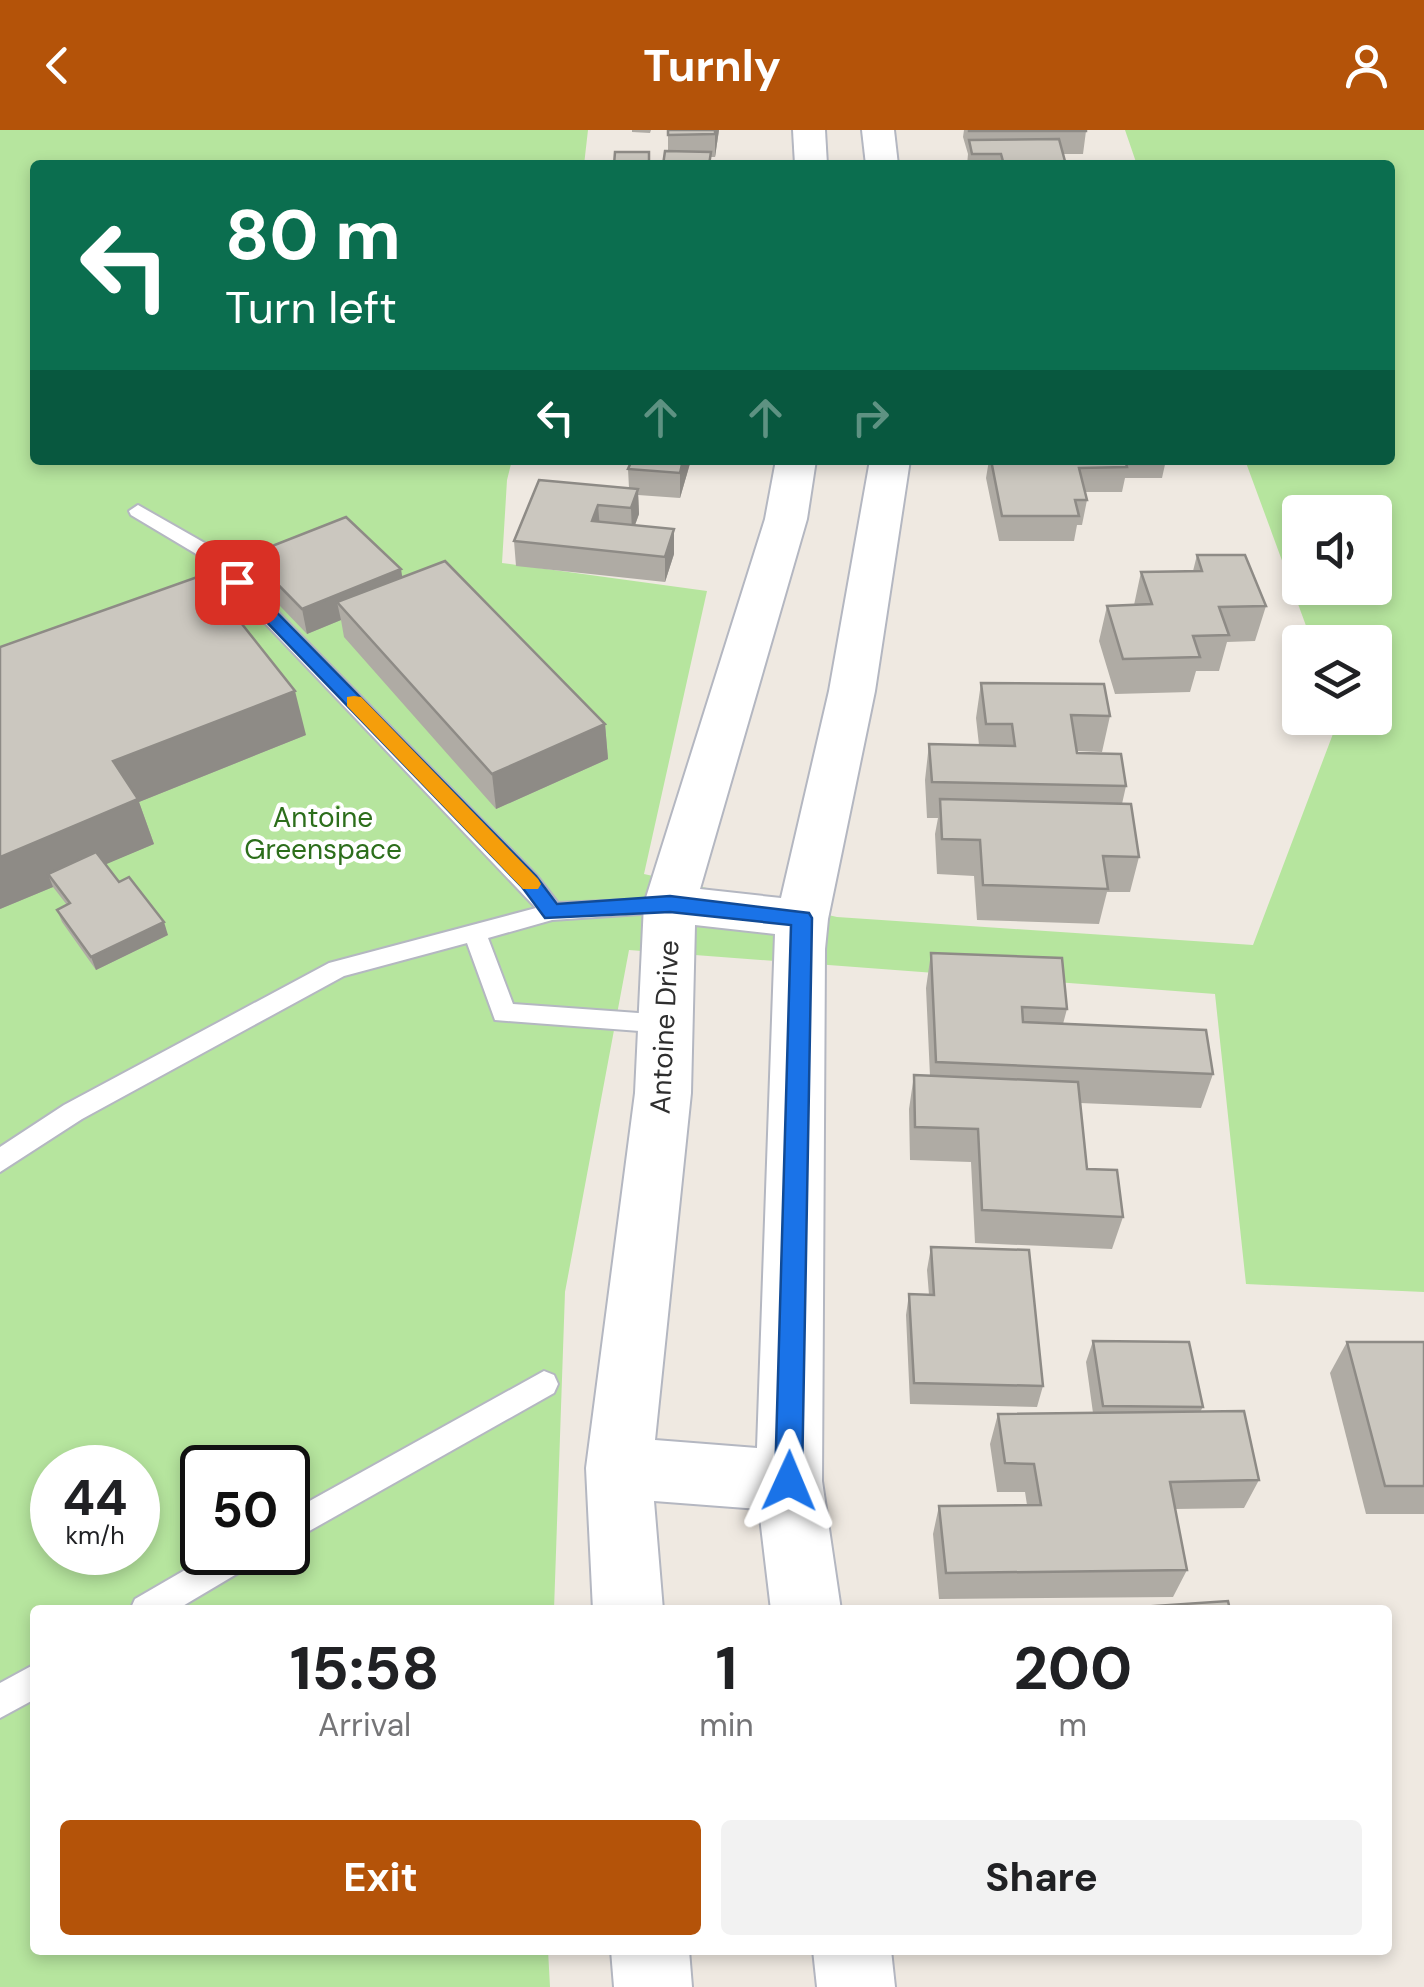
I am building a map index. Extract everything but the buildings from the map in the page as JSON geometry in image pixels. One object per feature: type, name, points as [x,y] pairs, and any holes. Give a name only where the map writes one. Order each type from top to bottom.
[{"type":"main road","points":[[809,130],[811,160]]},
{"type":"main road","points":[[878,130],[881,160]]},
{"type":"main road","name":"Antoine Drive","points":[[628,1605],[618,1468],[663,1093],[670,904],[786,519],[795,465]]},
{"type":"main road","points":[[805,1605],[789,1481],[802,918],[852,691],[889,465]]},
{"type":"main road","points":[[670,904],[802,918]]},
{"type":"main road","points":[[618,1468],[789,1481]]},
{"type":"main road","points":[[650,1955],[653,1987]]},
{"type":"main road","points":[[853,1955],[856,1987]]},
{"type":"lane","points":[[138,512],[210,554],[529,882],[552,912]]},
{"type":"lane","points":[[0,1162],[73,1112],[336,969],[552,912],[670,904]]},
{"type":"lane","points":[[475,934],[504,1013],[666,1024]]},
{"type":"lane","points":[[310,1517],[544,1384]]},
{"type":"lane","points":[[155,1605],[206,1575]]},
{"type":"lane","points":[[0,1702],[30,1683]]},
{"type":"green space","name":"Antoine Greenspace","points":[[0,130],[588,130],[585,160],[30,160],[30,465],[511,465],[502,563],[707,591],[644,874],[837,917],[1253,945],[1333,735],[1392,735],[1392,625],[1306,625],[1298,605],[1392,605],[1392,495],[1282,495],[1282,561],[1247,465],[1395,465],[1395,160],[1135,160],[1125,130],[1424,130],[1424,1292],[1246,1284],[1215,994],[629,950],[565,1292],[554,1605],[30,1605],[30,1955],[548,1955],[550,1987],[0,1987]]},
{"type":"slow traffic","points":[[354,702],[531,884]]},
{"type":"route","points":[[237,582],[529,882],[552,912],[670,904],[802,918],[789,1481]]}]
